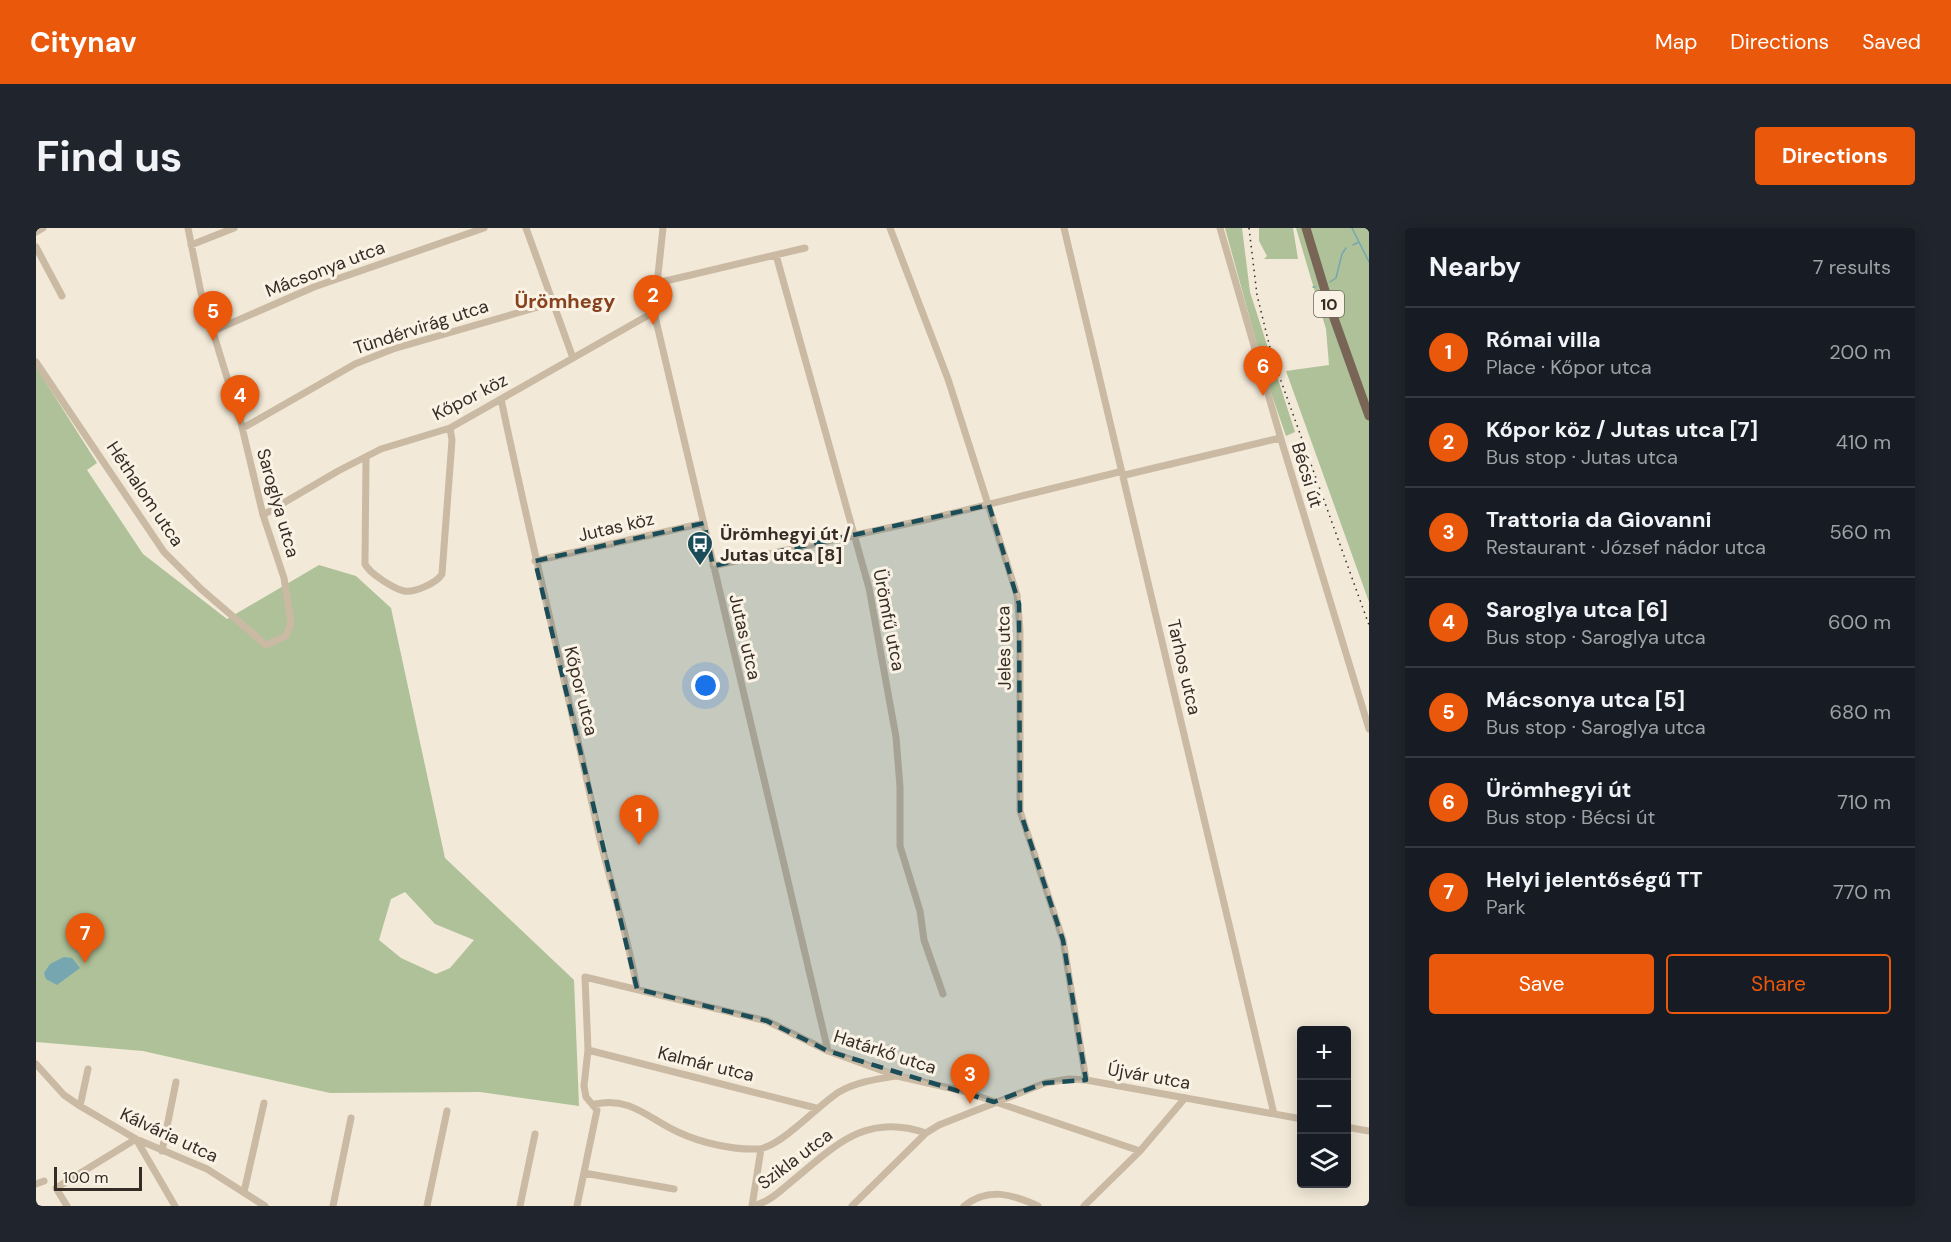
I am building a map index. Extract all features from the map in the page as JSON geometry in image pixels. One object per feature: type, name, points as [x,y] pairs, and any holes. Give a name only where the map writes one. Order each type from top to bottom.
[{"type":"main road","name":"10","points":[[1306,228],[1330,307],[1369,416]]},
{"type":"street","points":[[36,232],[43,228]]},
{"type":"street","name":"Saroglya utca","points":[[188,228],[201,292],[243,428],[263,515],[284,578]]},
{"type":"street","points":[[191,245],[234,228]]},
{"type":"street","name":"Mácsonya utca","points":[[213,331],[314,287],[484,228]]},
{"type":"street","points":[[526,228],[573,358]]},
{"type":"street","name":"Jutas utca","points":[[663,228],[654,312],[828,1051]]},
{"type":"street","name":"Jeles utca","points":[[890,228],[948,379],[1019,604],[1020,812],[1063,940],[1086,1080]]},
{"type":"street","name":"Tarhos utca","points":[[1064,228],[1274,1114]]},
{"type":"street","name":"Bécsi út","points":[[1220,228],[1280,438],[1369,729]]},
{"type":"street","points":[[36,247],[62,296]]},
{"type":"street","points":[[657,283],[805,248]]},
{"type":"street","name":"Ürömfű utca","points":[[776,255],[856,534],[877,626],[896,737],[900,787],[900,846],[920,911],[924,940],[943,994]]},
{"type":"street","name":"Tündérvirág utca","points":[[243,428],[355,364],[393,349],[552,303]]},
{"type":"street","name":"Kőpor köz","points":[[263,515],[381,449],[450,428],[654,312]]},
{"type":"street","name":"Héthalom utca","points":[[36,362],[164,552],[201,589],[266,645],[286,636],[290,629],[284,578]]},
{"type":"street","name":"Kőpor utca","points":[[501,399],[535,561],[599,836],[632,957],[637,989]]},
{"type":"street","points":[[366,459],[365,564],[368,570],[404,591],[438,581],[442,574],[452,440],[450,428]]},
{"type":"street","points":[[713,566],[989,505],[1119,472],[1125,475],[1280,438]]},
{"type":"street","name":"Jutas köz","points":[[535,561],[704,523]]},
{"type":"street","name":"Határkő utca","points":[[588,1050],[585,977],[767,1021],[828,1051],[897,1076],[963,1091],[1140,1151]]},
{"type":"street","points":[[588,1050],[584,1086],[586,1097],[595,1104],[631,1105],[678,1132],[734,1148],[761,1149],[776,1143],[816,1108],[850,1086],[897,1076]]},
{"type":"street","name":"Kalmár utca","points":[[588,1050],[816,1108]]},
{"type":"street","name":"Kálvária utca","points":[[36,1064],[64,1095],[80,1106],[136,1139],[207,1169],[265,1206]]},
{"type":"street","points":[[80,1106],[88,1069]]},
{"type":"street","name":"Újvár utca","points":[[926,1133],[994,1102],[1045,1083],[1069,1079],[1086,1080],[1297,1118]]},
{"type":"street","points":[[162,1151],[176,1082]]},
{"type":"street","points":[[1084,1206],[1140,1151],[1185,1098]]},
{"type":"street","points":[[244,1192],[264,1102]]},
{"type":"street","points":[[577,1206],[596,1120],[595,1104]]},
{"type":"street","points":[[427,1206],[447,1111]]},
{"type":"street","points":[[333,1206],[351,1118]]},
{"type":"street","name":"Szikla utca","points":[[752,1206],[770,1198],[838,1144],[858,1133],[901,1125],[926,1133]]},
{"type":"street","points":[[1351,1128],[1369,1131]]},
{"type":"street","points":[[852,1206],[926,1133]]},
{"type":"street","points":[[520,1206],[535,1134]]},
{"type":"street","points":[[67,1206],[56,1188],[136,1139],[175,1206]]},
{"type":"street","name":"Szikla utca","points":[[752,1206],[761,1149]]},
{"type":"street","points":[[584,1173],[674,1189]]},
{"type":"street","points":[[36,1184],[44,1181]]},
{"type":"street","points":[[964,1206],[974,1198],[993,1193],[1009,1194],[1038,1206]]},
{"type":"highlighted area","points":[[989,505],[1019,604],[1020,811],[1063,940],[1086,1080],[1045,1083],[994,1102],[828,1051],[767,1021],[637,989],[535,561],[704,523],[713,566]]},
{"type":"green space","points":[[1225,228],[1242,228],[1250,292],[1295,432],[1286,436],[1267,381]]},
{"type":"green space","points":[[1259,228],[1293,228],[1298,259],[1264,259],[1267,256],[1259,241]]},
{"type":"green space","points":[[1296,228],[1369,228],[1369,602],[1286,371],[1329,365],[1326,329]]},
{"type":"green space","points":[[36,367],[97,463],[87,470],[143,554],[227,619],[319,565],[356,576],[391,608],[445,858],[574,980],[579,1106],[480,1092],[330,1093],[143,1051],[36,1042]],"holes":[[[405,892],[435,924],[474,940],[450,968],[436,974],[401,958],[379,940],[391,899]]]},
{"type":"water","points":[[64,957],[72,958],[80,968],[57,985],[46,979],[44,973],[50,964]]},
{"type":"waterway","points":[[1352,228],[1369,262]]},
{"type":"waterway","points":[[1353,245],[1359,242]]},
{"type":"waterway","points":[[1330,282],[1336,278],[1342,254],[1346,248]]},
{"type":"railway","points":[[1249,228],[1257,295],[1272,356],[1369,625]]},
{"type":"place","name":"Kőpor köz / Jutas utca [7]","points":[[653,325]]},
{"type":"place","name":"Mácsonya utca [5]","points":[[213,341]]},
{"type":"place","name":"Ürömhegyi út","points":[[1263,396]]},
{"type":"place","name":"Saroglya utca [6]","points":[[240,425]]},
{"type":"place","name":"Ürömhegyi út / Jutas utca [8]","points":[[700,567]]},
{"type":"place","name":"Római villa","points":[[639,845]]},
{"type":"place","name":"Helyi jelentőségű TT","points":[[85,963]]},
{"type":"place","name":"Trattoria da Giovanni","points":[[970,1104]]},
{"type":"district","name":"Ürömhegy","points":[[565,301]]}]
